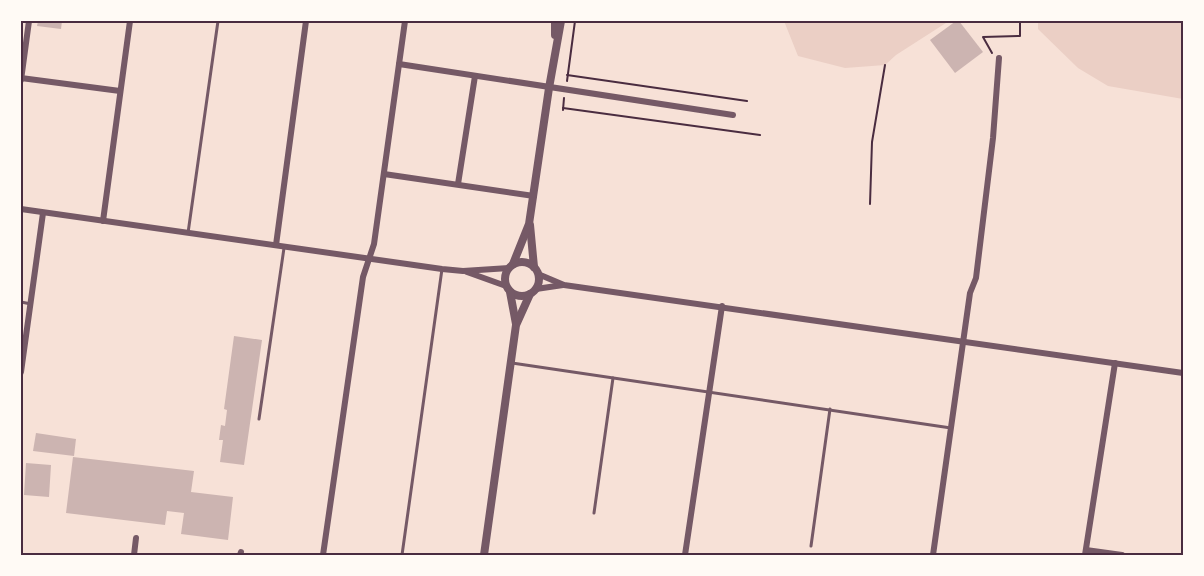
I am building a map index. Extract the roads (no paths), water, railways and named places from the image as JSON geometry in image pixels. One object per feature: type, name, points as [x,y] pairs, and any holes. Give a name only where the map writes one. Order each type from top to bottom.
[{"type":"street","points":[[29,21],[21,79],[120,91]]},
{"type":"street","points":[[103,221],[130,21]]},
{"type":"street","points":[[276,245],[306,21]]},
{"type":"street","points":[[323,555],[363,277],[370,259],[384,174],[405,21]]},
{"type":"street","points":[[555,21],[555,46]]},
{"type":"street","points":[[516,325],[505,276],[529,224],[555,46],[561,21]]},
{"type":"street","points":[[933,555],[970,293],[976,278],[999,58]]},
{"type":"street","points":[[399,64],[733,115]]},
{"type":"street","points":[[458,184],[475,76]]},
{"type":"street","points":[[384,174],[534,196]]},
{"type":"street","points":[[21,209],[442,269],[463,271],[511,266],[524,262],[564,285]]},
{"type":"street","points":[[21,372],[43,213]]},
{"type":"street","points":[[484,555],[516,325],[533,292],[536,270],[529,224]]},
{"type":"street","points":[[463,271],[520,296],[564,285],[1183,373]]},
{"type":"street","points":[[686,555],[722,306]]},
{"type":"street","points":[[1115,363],[1085,552],[1122,555]]},
{"type":"street","points":[[134,555],[136,538]]},
{"type":"lane","points":[[188,233],[218,21]]},
{"type":"lane","points":[[259,419],[284,246]]},
{"type":"lane","points":[[402,555],[442,269]]},
{"type":"lane","points":[[21,302],[31,304]]},
{"type":"lane","points":[[510,363],[951,428]]},
{"type":"lane","points":[[594,513],[613,378]]},
{"type":"lane","points":[[811,546],[830,409]]}]
